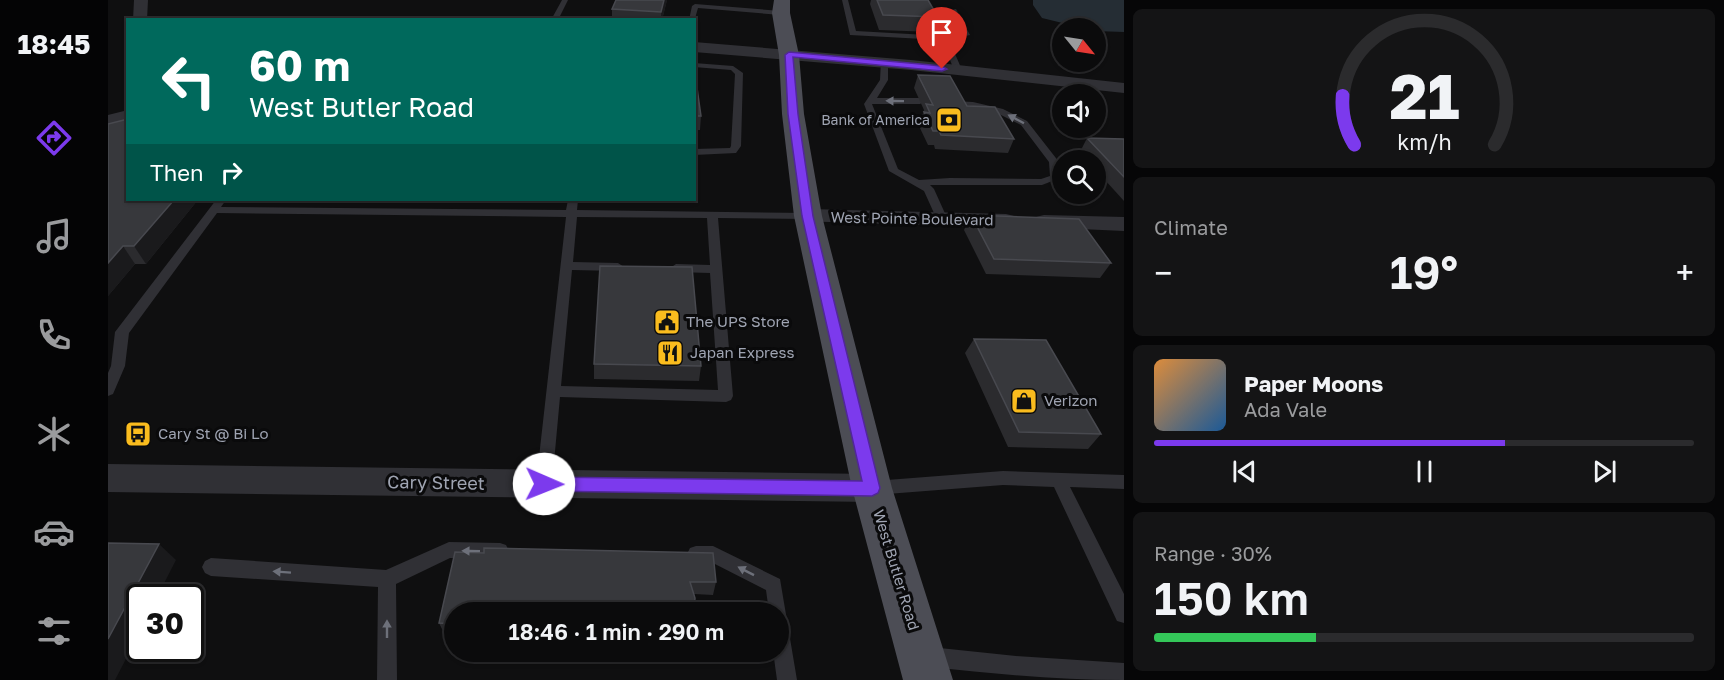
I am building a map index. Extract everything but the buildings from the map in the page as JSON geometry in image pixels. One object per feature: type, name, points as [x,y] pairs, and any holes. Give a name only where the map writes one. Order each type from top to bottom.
[{"type":"main road","name":"West Butler Road","points":[[782,6],[789,55],[793,114],[808,216],[872,488],[925,668]]},
{"type":"street","points":[[140,18],[141,0]]},
{"type":"street","points":[[696,47],[958,70],[1124,88]]},
{"type":"street","points":[[108,121],[126,116]]},
{"type":"street","name":"West Pointe Boulevard","points":[[808,216],[1124,224]]},
{"type":"street","name":"Cary Street","points":[[108,478],[872,488]]},
{"type":"lane","points":[[555,18],[565,0]]},
{"type":"lane","points":[[845,0],[853,33],[945,38],[966,35],[954,10]]},
{"type":"lane","points":[[692,18],[695,6],[782,6]]},
{"type":"lane","points":[[945,38],[958,70]]},
{"type":"lane","points":[[884,63],[884,80],[868,104],[894,171],[929,189],[942,220]]},
{"type":"lane","points":[[696,65],[733,68],[739,72],[736,146],[733,151],[696,152]]},
{"type":"lane","points":[[869,100],[920,101]]},
{"type":"lane","points":[[920,183],[950,181],[1041,183],[1055,178],[1054,162],[1024,123],[1000,111],[974,105],[952,104]]},
{"type":"lane","points":[[615,214],[616,201]]},
{"type":"lane","points":[[108,390],[118,366],[122,332],[217,205],[572,206],[615,214],[808,216]]},
{"type":"lane","points":[[544,484],[572,206]]},
{"type":"lane","points":[[553,391],[726,396],[712,215]]},
{"type":"lane","points":[[566,266],[635,267]]},
{"type":"lane","points":[[659,268],[716,269]]},
{"type":"lane","points":[[872,488],[1003,478],[1124,482]]},
{"type":"lane","points":[[1059,481],[1124,614]]},
{"type":"lane","points":[[211,567],[387,579],[449,550],[518,551]]},
{"type":"lane","points":[[679,554],[713,554],[774,585],[777,602]]},
{"type":"lane","points":[[387,579],[387,680]]},
{"type":"lane","points":[[784,662],[787,680]]},
{"type":"lane","points":[[925,668],[1016,666],[1124,673]]},
{"type":"shaded area","points":[[1033,0],[1124,0],[1124,32],[1106,31],[1106,18],[1052,18],[1052,20],[1042,18],[1033,5]]},
{"type":"place","name":"Bank of America","points":[[949,120]]},
{"type":"place","name":"The UPS Store","points":[[667,322]]},
{"type":"place","name":"Japan Express","points":[[670,353]]},
{"type":"place","name":"Verizon","points":[[1024,401]]},
{"type":"place","name":"Cary St @ Bi Lo","points":[[138,434]]},
{"type":"route","points":[[544,484],[872,488],[808,216],[793,114],[789,55],[942,69]]}]
